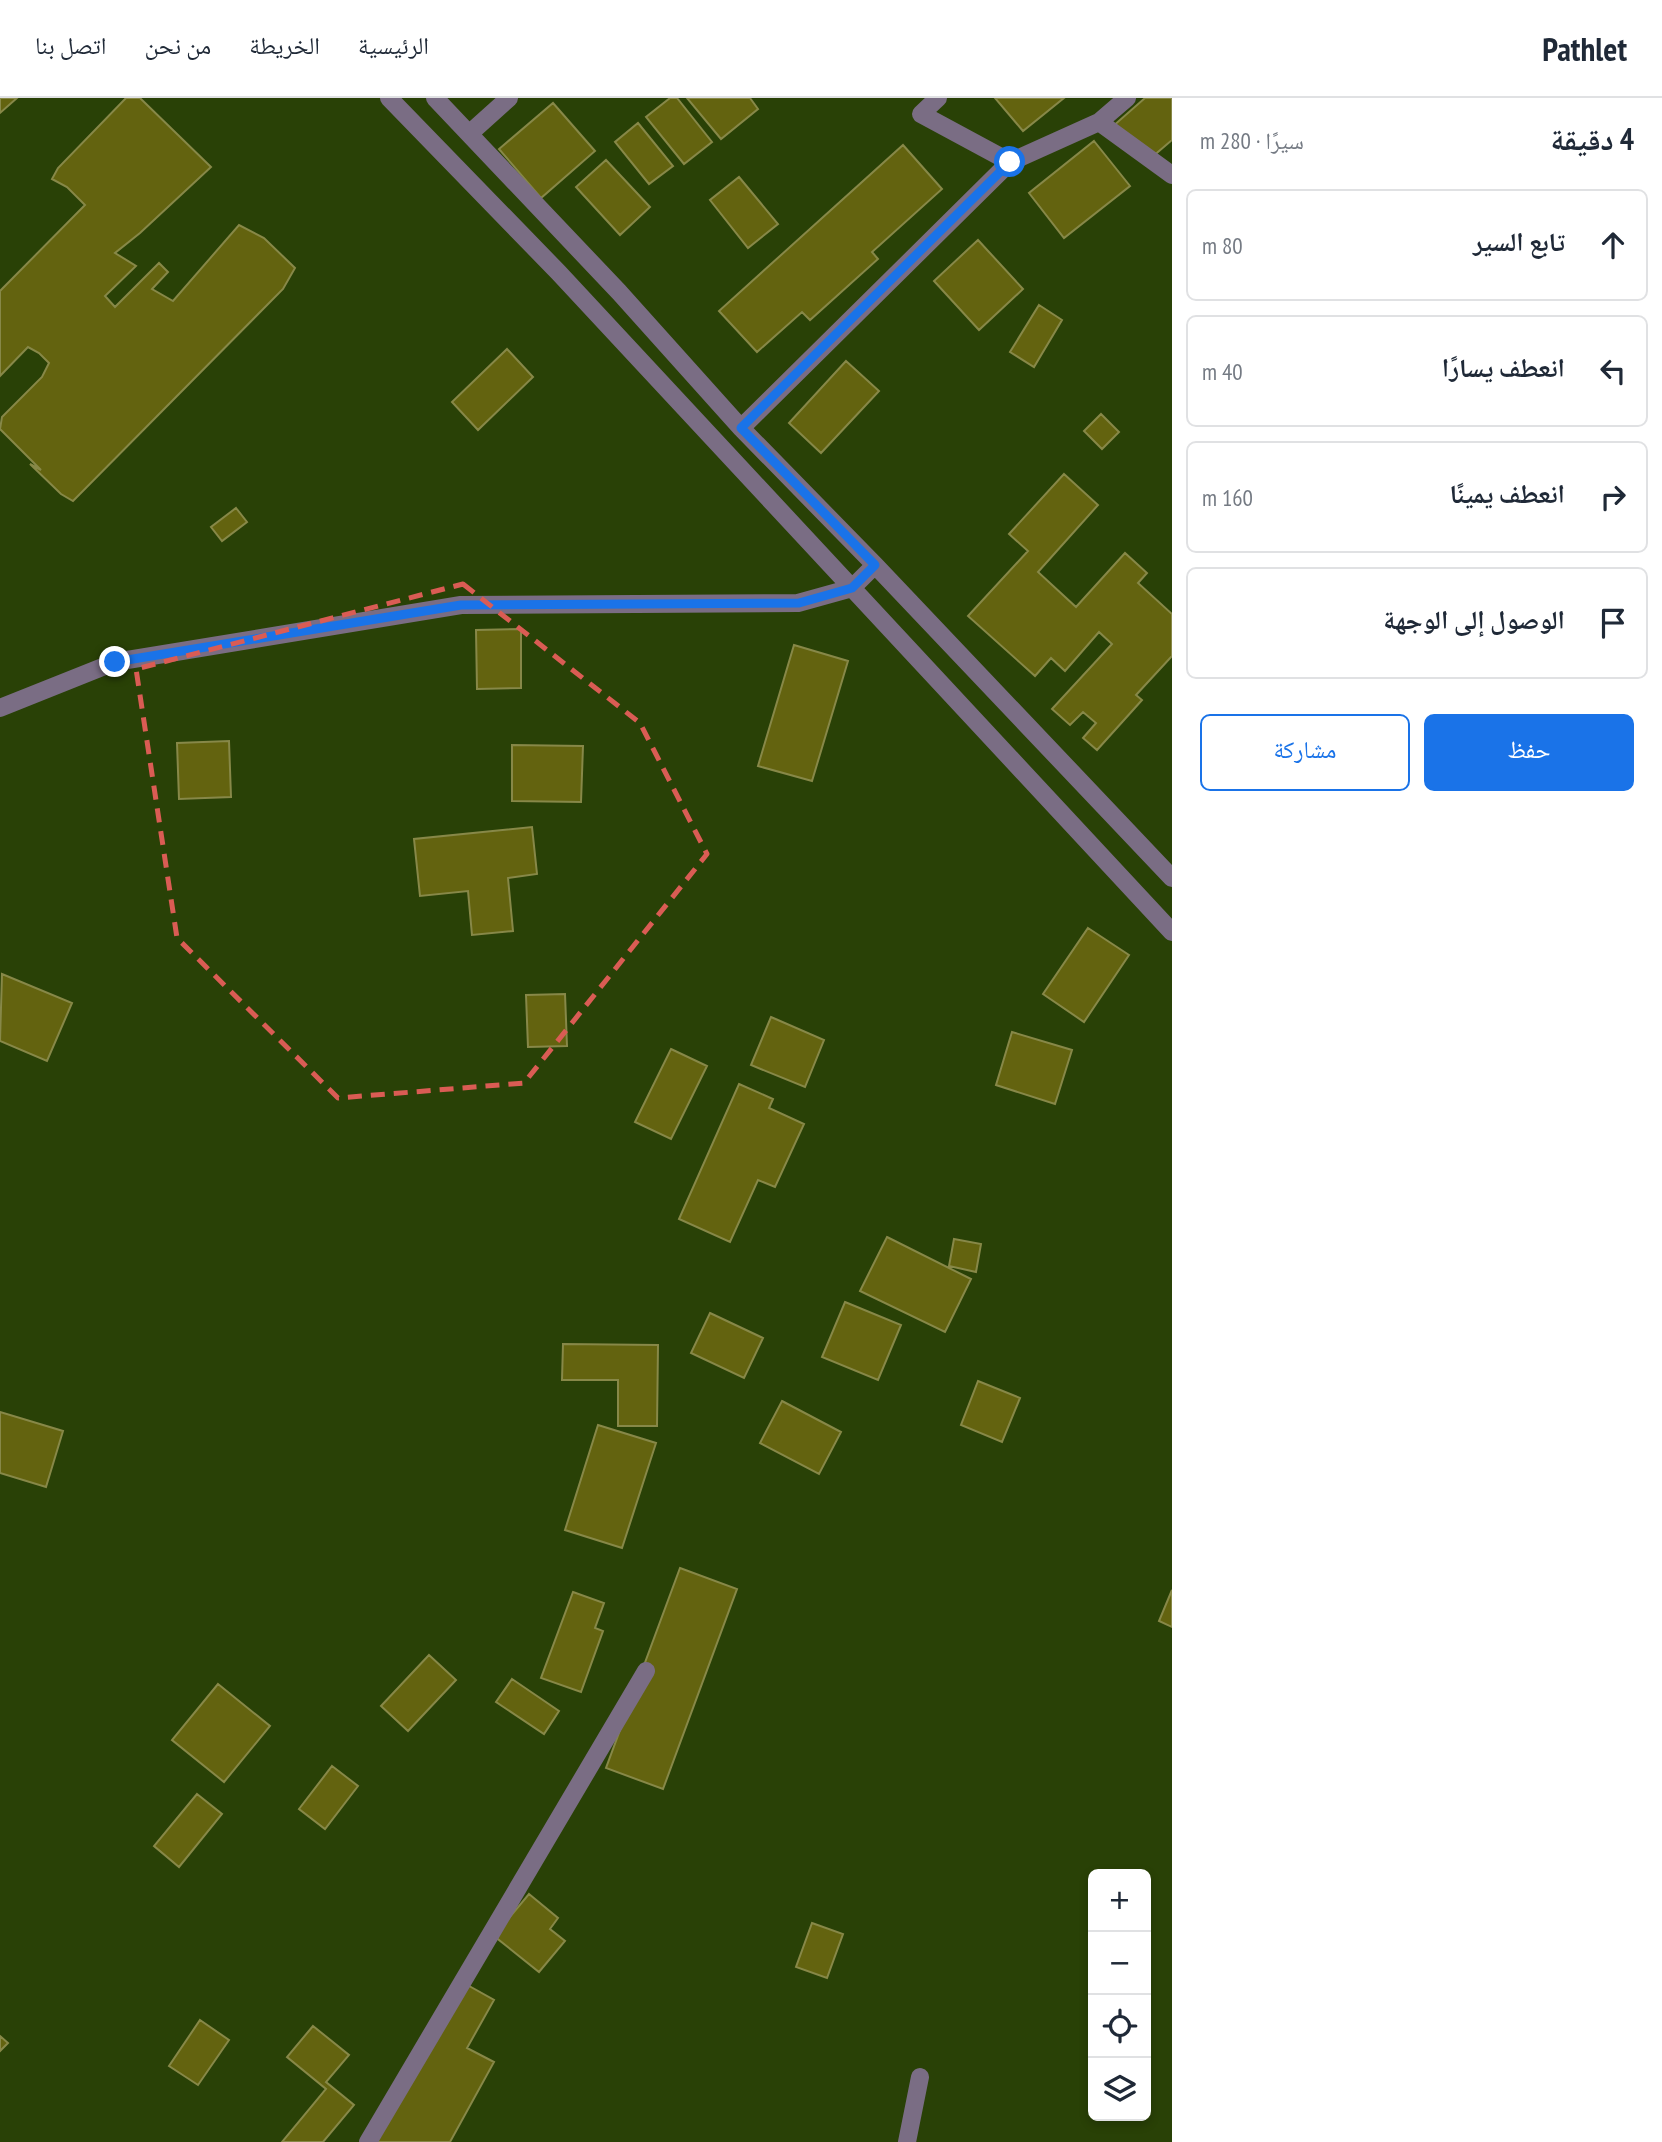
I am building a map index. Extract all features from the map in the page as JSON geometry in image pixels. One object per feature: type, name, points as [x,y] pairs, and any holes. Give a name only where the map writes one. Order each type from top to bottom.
[{"type":"street","points":[[389,98],[559,273],[1172,932]]},
{"type":"street","points":[[435,98],[619,292],[741,428],[1172,878]]},
{"type":"street","points":[[469,134],[509,98]]},
{"type":"street","points":[[938,98],[920,114],[1010,162]]},
{"type":"street","points":[[741,428],[1010,162],[1099,122],[1127,98]]},
{"type":"street","points":[[1099,122],[1172,176]]},
{"type":"street","points":[[0,708],[115,662],[461,605],[799,603],[852,588],[875,565]]},
{"type":"street","points":[[368,2142],[646,1671]]},
{"type":"street","points":[[907,2142],[920,2077]]},
{"type":"highlighted area","points":[[463,584],[640,723],[707,854],[524,1083],[338,1098],[177,938],[136,669]]},
{"type":"building","points":[[0,98],[17,98],[0,113]]},
{"type":"building","points":[[126,98],[140,98],[211,167],[115,253],[136,266],[105,296],[115,307],[159,263],[168,272],[152,289],[173,301],[239,225],[264,238],[295,268],[283,289],[73,501],[61,494],[30,464],[41,470],[0,429],[2,417],[42,377],[49,363],[28,347],[0,376],[0,291],[85,205],[67,187],[52,179],[58,168]]},
{"type":"building","points":[[670,98],[677,98],[712,142],[684,164],[646,117]]},
{"type":"building","points":[[687,98],[750,98],[758,109],[721,139]]},
{"type":"building","points":[[995,98],[1064,98],[1023,131]]},
{"type":"building","points":[[1145,98],[1172,98],[1172,140],[1145,163],[1112,127]]},
{"type":"building","points":[[553,103],[595,151],[541,198],[499,149]]},
{"type":"building","points":[[638,123],[673,166],[649,184],[615,142]]},
{"type":"building","points":[[1094,141],[1130,186],[1064,238],[1029,193]]},
{"type":"building","points":[[903,145],[942,189],[872,252],[878,259],[810,320],[802,312],[757,352],[719,311]]},
{"type":"building","points":[[606,160],[650,207],[620,235],[576,187]]},
{"type":"building","points":[[739,177],[778,224],[748,248],[710,200]]},
{"type":"building","points":[[978,240],[1023,289],[979,330],[934,281]]},
{"type":"building","points":[[1039,305],[1062,320],[1034,367],[1010,352]]},
{"type":"building","points":[[507,349],[533,377],[478,430],[452,402]]},
{"type":"building","points":[[846,361],[879,391],[821,453],[789,423]]},
{"type":"building","points":[[1101,414],[1119,432],[1102,449],[1084,431]]},
{"type":"building","points":[[1064,474],[1098,505],[1038,572],[1076,607],[1125,553],[1147,573],[1138,583],[1172,614],[1172,656],[1136,695],[1142,700],[1097,750],[1083,738],[1096,723],[1083,712],[1070,725],[1052,709],[1112,644],[1099,632],[1065,671],[1051,658],[1035,676],[968,616],[1028,551],[1009,534]]},
{"type":"building","points":[[236,508],[247,522],[222,541],[211,527]]},
{"type":"building","points":[[521,629],[521,688],[477,689],[476,630]]},
{"type":"building","points":[[794,645],[848,661],[812,781],[758,766]]},
{"type":"building","points":[[229,741],[231,797],[179,799],[177,743]]},
{"type":"building","points":[[512,745],[583,746],[581,802],[512,801]]},
{"type":"building","points":[[532,827],[537,874],[508,878],[513,931],[472,935],[468,891],[420,896],[414,839]]},
{"type":"building","points":[[1088,928],[1129,955],[1084,1022],[1043,994]]},
{"type":"building","points":[[2,974],[72,1003],[47,1061],[0,1041]]},
{"type":"building","points":[[565,994],[567,1046],[528,1047],[526,995]]},
{"type":"building","points":[[771,1017],[824,1040],[805,1087],[751,1065]]},
{"type":"building","points":[[1012,1032],[1072,1050],[1055,1104],[996,1085]]},
{"type":"building","points":[[671,1049],[707,1066],[671,1139],[635,1122]]},
{"type":"building","points":[[739,1084],[773,1099],[769,1108],[804,1124],[775,1187],[758,1180],[730,1242],[679,1219]]},
{"type":"building","points":[[887,1237],[971,1279],[945,1332],[860,1291]]},
{"type":"building","points":[[954,1239],[981,1244],[976,1272],[949,1266]]},
{"type":"building","points":[[845,1302],[901,1325],[878,1380],[822,1357]]},
{"type":"building","points":[[710,1313],[763,1338],[744,1378],[691,1353]]},
{"type":"building","points":[[563,1344],[658,1345],[657,1426],[618,1426],[618,1380],[562,1380]]},
{"type":"building","points":[[978,1381],[1020,1398],[1002,1442],[961,1425]]},
{"type":"building","points":[[782,1401],[841,1432],[819,1474],[760,1443]]},
{"type":"building","points":[[0,1412],[63,1431],[46,1487],[0,1473]]},
{"type":"building","points":[[598,1425],[656,1443],[622,1548],[565,1530]]},
{"type":"building","points":[[680,1568],[737,1589],[663,1789],[606,1768]]},
{"type":"building","points":[[1172,1590],[1172,1627],[1159,1621]]},
{"type":"building","points":[[573,1592],[604,1603],[595,1628],[603,1631],[581,1692],[541,1678]]},
{"type":"building","points":[[429,1655],[456,1680],[408,1731],[381,1706]]},
{"type":"building","points":[[512,1679],[559,1711],[544,1734],[496,1702]]},
{"type":"building","points":[[218,1684],[270,1726],[224,1782],[172,1740]]},
{"type":"building","points":[[332,1766],[358,1786],[325,1829],[299,1809]]},
{"type":"building","points":[[197,1794],[222,1814],[179,1867],[154,1846]]},
{"type":"building","points":[[529,1894],[558,1918],[550,1929],[565,1941],[539,1972],[494,1936]]},
{"type":"building","points":[[812,1923],[843,1934],[827,1978],[796,1967]]},
{"type":"building","points":[[462,1982],[494,2000],[467,2048],[494,2062],[450,2142],[374,2142]]},
{"type":"building","points":[[200,2020],[229,2040],[198,2085],[169,2066]]},
{"type":"building","points":[[313,2026],[349,2055],[326,2082],[354,2105],[323,2142],[282,2142],[326,2089],[287,2057]]},
{"type":"building","points":[[0,2036],[8,2043],[0,2051]]},
{"type":"route","points":[[115,662],[461,605],[799,603],[852,588],[875,565],[741,428],[1010,162]]}]
